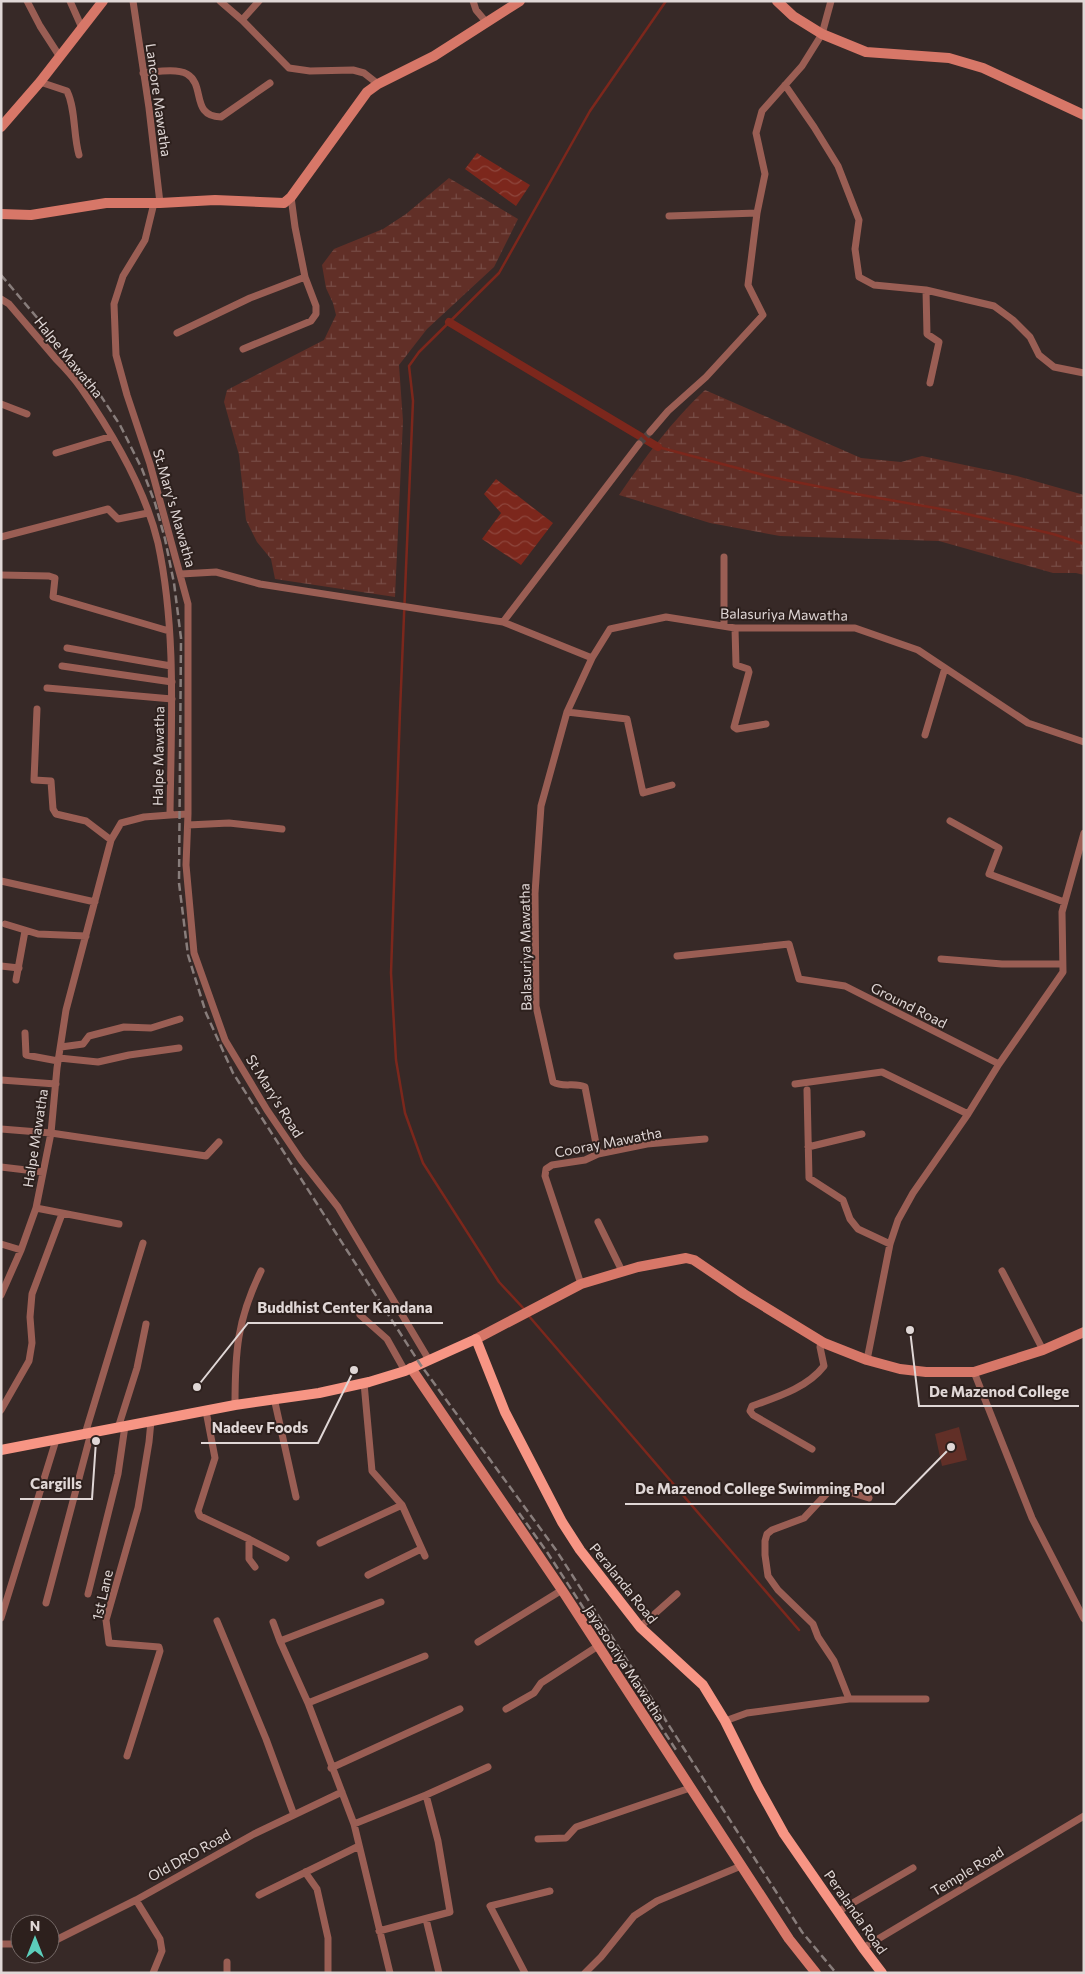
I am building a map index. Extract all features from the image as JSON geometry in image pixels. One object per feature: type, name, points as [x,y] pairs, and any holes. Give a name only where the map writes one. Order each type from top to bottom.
[{"type":"main road","points":[[1,1450],[274,1398],[319,1394],[408,1370],[476,1339]]},
{"type":"main road","name":"Peralanda Road","points":[[476,1339],[505,1412],[562,1522],[580,1550],[640,1627],[703,1685],[725,1721],[784,1834],[882,1973]]},
{"type":"street","points":[[27,1],[40,26],[60,56]]},
{"type":"street","points":[[70,1],[82,28]]},
{"type":"street","points":[[2,123],[40,82],[103,1]]},
{"type":"street","name":"Lancore Mawatha","points":[[133,1],[144,73],[157,203]]},
{"type":"street","points":[[220,1],[242,20],[289,68],[310,71],[352,70],[364,73],[378,84]]},
{"type":"street","points":[[242,20],[259,1]]},
{"type":"street","points":[[473,1],[476,10],[487,23]]},
{"type":"street","points":[[1,214],[31,215],[106,203],[215,200],[284,203],[291,197],[341,126],[368,92],[378,84],[434,56],[520,1]]},
{"type":"street","points":[[777,1],[793,16],[822,34],[866,52],[949,58],[983,68],[1084,116]]},
{"type":"street","points":[[650,432],[668,412],[706,377],[763,315],[748,285],[757,213],[765,174],[756,133],[762,111],[802,66],[822,34],[831,1]]},
{"type":"street","points":[[144,73],[179,72],[188,74],[193,80],[204,112],[212,117],[221,117],[270,83]]},
{"type":"street","points":[[40,82],[67,91],[70,99],[75,142],[79,155]]},
{"type":"street","points":[[785,85],[838,166],[859,220],[855,249],[859,277],[874,285],[926,290],[994,306],[1013,320],[1030,337],[1038,355],[1054,367],[1084,373]]},
{"type":"street","points":[[243,349],[311,321],[316,314],[316,306],[305,277],[291,197]]},
{"type":"street","name":"St.Mary's Mawatha","points":[[157,203],[144,240],[124,276],[114,304],[116,355],[126,395],[150,464],[188,604],[188,814]]},
{"type":"street","points":[[669,216],[757,213]]},
{"type":"street","points":[[177,333],[250,298],[305,277]]},
{"type":"street","points":[[926,290],[927,334],[939,342],[930,384]]},
{"type":"street","name":"Halpe Mawatha","points":[[1,299],[10,304],[80,386],[112,436],[133,477],[148,513],[157,543],[166,597],[172,682],[170,815],[144,816],[121,824],[111,840],[66,1010],[51,1133],[36,1208],[21,1250],[1,1295]]},
{"type":"street","points":[[1,404],[28,414]]},
{"type":"street","points":[[56,453],[112,436]]},
{"type":"street","points":[[503,622],[639,444]]},
{"type":"street","points":[[1,537],[108,509],[118,519],[148,513]]},
{"type":"street","points":[[724,557],[724,626]]},
{"type":"street","points":[[181,574],[216,572],[260,584],[503,622],[592,658]]},
{"type":"street","points":[[1,575],[49,576],[54,578],[53,597],[169,631]]},
{"type":"street","name":"Balasuriya Mawatha","points":[[598,1154],[585,1087],[580,1084],[557,1084],[553,1082],[536,1006],[535,893],[541,806],[567,712],[592,658],[610,629],[666,617],[735,628],[855,628],[918,650],[1028,723],[1084,742]]},
{"type":"street","points":[[735,628],[736,665],[748,669],[748,672],[734,727],[737,729],[766,724]]},
{"type":"street","points":[[66,648],[171,666]]},
{"type":"street","points":[[62,666],[172,682]]},
{"type":"street","points":[[925,735],[945,668]]},
{"type":"street","points":[[47,688],[172,699]]},
{"type":"street","points":[[37,709],[34,780],[52,781],[53,809],[56,814],[86,821],[111,840]]},
{"type":"street","points":[[567,712],[627,719],[643,793],[672,786]]},
{"type":"street","points":[[170,815],[188,814]]},
{"type":"street","name":"St Mary's Road","points":[[188,814],[186,865],[194,953],[225,1040],[266,1110],[301,1160],[338,1207],[429,1360]]},
{"type":"street","points":[[950,820],[999,848],[989,874],[1064,902]]},
{"type":"street","points":[[188,825],[229,824],[282,828]]},
{"type":"street","points":[[867,1360],[890,1244],[898,1220],[913,1193],[1062,972],[1062,912],[1084,833]]},
{"type":"street","points":[[1,881],[95,902]]},
{"type":"street","points":[[5,924],[38,934],[86,936]]},
{"type":"street","points":[[16,980],[25,931]]},
{"type":"street","name":"Ground Road","points":[[678,956],[789,944],[799,979],[845,986],[999,1064]]},
{"type":"street","points":[[941,959],[1002,964],[1062,964]]},
{"type":"street","points":[[1,966],[19,968]]},
{"type":"street","points":[[60,1047],[84,1044],[89,1036],[98,1033],[124,1027],[151,1028],[180,1019]]},
{"type":"street","points":[[25,1033],[26,1055],[59,1060],[98,1062],[129,1054],[179,1048]]},
{"type":"street","points":[[795,1084],[882,1072],[968,1114]]},
{"type":"street","points":[[1,1080],[56,1084]]},
{"type":"street","points":[[807,1090],[809,1178],[843,1200],[850,1219],[858,1229],[890,1244]]},
{"type":"street","points":[[1,1130],[51,1133],[206,1156],[219,1142]]},
{"type":"street","points":[[808,1147],[862,1134]]},
{"type":"street","name":"Cooray Mawatha","points":[[581,1284],[545,1176],[546,1169],[552,1165],[585,1160],[598,1154],[647,1144],[705,1140]]},
{"type":"street","points":[[1,1167],[43,1172]]},
{"type":"street","points":[[36,1208],[119,1224]]},
{"type":"street","points":[[1,1410],[29,1361],[32,1343],[30,1317],[32,1294],[62,1214]]},
{"type":"street","points":[[598,1222],[622,1272]]},
{"type":"street","points":[[46,1603],[88,1434],[143,1243]]},
{"type":"street","points":[[1,1244],[21,1250]]},
{"type":"street","points":[[476,1339],[581,1284],[638,1267],[679,1259],[694,1260],[744,1294],[821,1341],[867,1360],[900,1369],[926,1372],[974,1372],[1043,1350],[1084,1332]]},
{"type":"street","points":[[235,1405],[235,1359],[241,1323],[248,1297],[261,1271]]},
{"type":"street","points":[[1002,1271],[1043,1350]]},
{"type":"street","points":[[360,1315],[387,1339],[408,1370]]},
{"type":"street","points":[[88,1594],[118,1474],[122,1427],[146,1324]]},
{"type":"street","points":[[812,1449],[753,1415],[750,1411],[752,1406],[787,1394],[819,1372],[824,1366],[820,1347],[821,1341]]},
{"type":"street","name":"Jayasooriya Mawatha","points":[[408,1370],[562,1590],[740,1866],[789,1939],[816,1973]]},
{"type":"street","points":[[974,1372],[1032,1518],[1084,1619]]},
{"type":"street","points":[[364,1383],[372,1471],[402,1505],[425,1556]]},
{"type":"street","points":[[274,1398],[296,1497]]},
{"type":"street","points":[[206,1411],[216,1458],[198,1511],[200,1516],[286,1558]]},
{"type":"street","name":"1st Lane","points":[[127,1756],[160,1651],[159,1646],[109,1643],[106,1620],[138,1508],[150,1442],[151,1421]]},
{"type":"street","points":[[1,1618],[56,1440]]},
{"type":"street","points":[[849,1699],[834,1661],[818,1638],[813,1624],[778,1590],[768,1576],[765,1541],[767,1534],[772,1530],[804,1518],[830,1490],[839,1489],[869,1498]]},
{"type":"street","points":[[320,1543],[402,1505]]},
{"type":"street","points":[[248,1539],[249,1559],[255,1567]]},
{"type":"street","points":[[368,1575],[421,1549]]},
{"type":"street","points":[[478,1642],[562,1590]]},
{"type":"street","points":[[640,1627],[677,1594]]},
{"type":"street","points":[[280,1641],[381,1602]]},
{"type":"street","points":[[217,1621],[266,1739],[294,1815]]},
{"type":"street","points":[[273,1622],[308,1703],[331,1768],[354,1824],[390,1973]]},
{"type":"street","points":[[506,1709],[534,1693],[541,1683],[598,1646]]},
{"type":"street","points":[[308,1703],[425,1656]]},
{"type":"street","points":[[725,1721],[746,1713],[849,1699],[926,1699]]},
{"type":"street","points":[[331,1768],[460,1709]]},
{"type":"street","points":[[354,1824],[488,1767]]},
{"type":"street","points":[[538,1840],[566,1838],[576,1827],[690,1788]]},
{"type":"street","name":"Old DRO Road","points":[[60,1938],[136,1900],[254,1834],[342,1792]]},
{"type":"street","points":[[379,1931],[450,1912],[438,1841],[426,1795]]},
{"type":"street","name":"Temple Road","points":[[863,1948],[1084,1816]]},
{"type":"street","points":[[259,1895],[359,1846]]},
{"type":"street","points":[[585,1973],[634,1916],[657,1901],[740,1866]]},
{"type":"street","points":[[838,1912],[913,1868]]},
{"type":"street","points":[[305,1872],[316,1889],[328,1938],[328,1973]]},
{"type":"street","points":[[525,1973],[490,1906],[550,1891]]},
{"type":"street","points":[[136,1900],[160,1939],[162,1951],[153,1973]]},
{"type":"street","points":[[426,1918],[439,1973]]},
{"type":"street","points":[[227,1962],[227,1973]]},
{"type":"green space","points":[[449,178],[518,219],[494,267],[427,329],[399,365],[403,421],[395,597],[275,579],[271,559],[257,542],[246,520],[239,455],[224,402],[227,390],[324,340],[336,315],[326,288],[322,265],[334,249],[383,229],[406,214]]},
{"type":"green space","points":[[705,390],[861,458],[901,462],[922,456],[1017,476],[1084,495],[1084,575],[1053,573],[939,541],[780,536],[710,523],[619,495],[659,440]]},
{"type":"green space","points":[[959,1427],[967,1460],[942,1466],[935,1434]]},
{"type":"water","points":[[477,153],[530,185],[516,206],[465,169]]},
{"type":"water","points":[[496,479],[553,523],[521,565],[482,539],[501,513],[484,494]]},
{"type":"waterway","points":[[525,1310],[499,1282],[423,1163],[405,1113],[396,1060],[391,973],[413,401],[409,366],[419,352],[499,273],[590,111],[666,1]]},
{"type":"waterway","points":[[449,322],[658,447]]},
{"type":"waterway","points":[[658,447],[771,477],[958,512],[1053,534],[1084,544]]},
{"type":"waterway","points":[[528,1315],[799,1630]]},
{"type":"tunnel","points":[[639,444],[650,432]]},
{"type":"railway","points":[[1,275],[93,384],[120,425],[142,469],[155,503],[174,583],[181,638],[179,883],[188,955],[206,1013],[233,1073],[420,1364],[556,1550],[802,1932],[836,1973]]},
{"type":"railway","points":[[519,1513],[547,1552],[678,1753]]},
{"type":"place","name":"De Mazenod College","points":[[910,1330]]},
{"type":"place","name":"Nadeev Foods","points":[[354,1370]]},
{"type":"place","name":"Buddhist Center Kandana","points":[[197,1387]]},
{"type":"place","name":"Cargills","points":[[96,1441]]},
{"type":"place","name":"De Mazenod College Swimming Pool","points":[[951,1447]]}]
